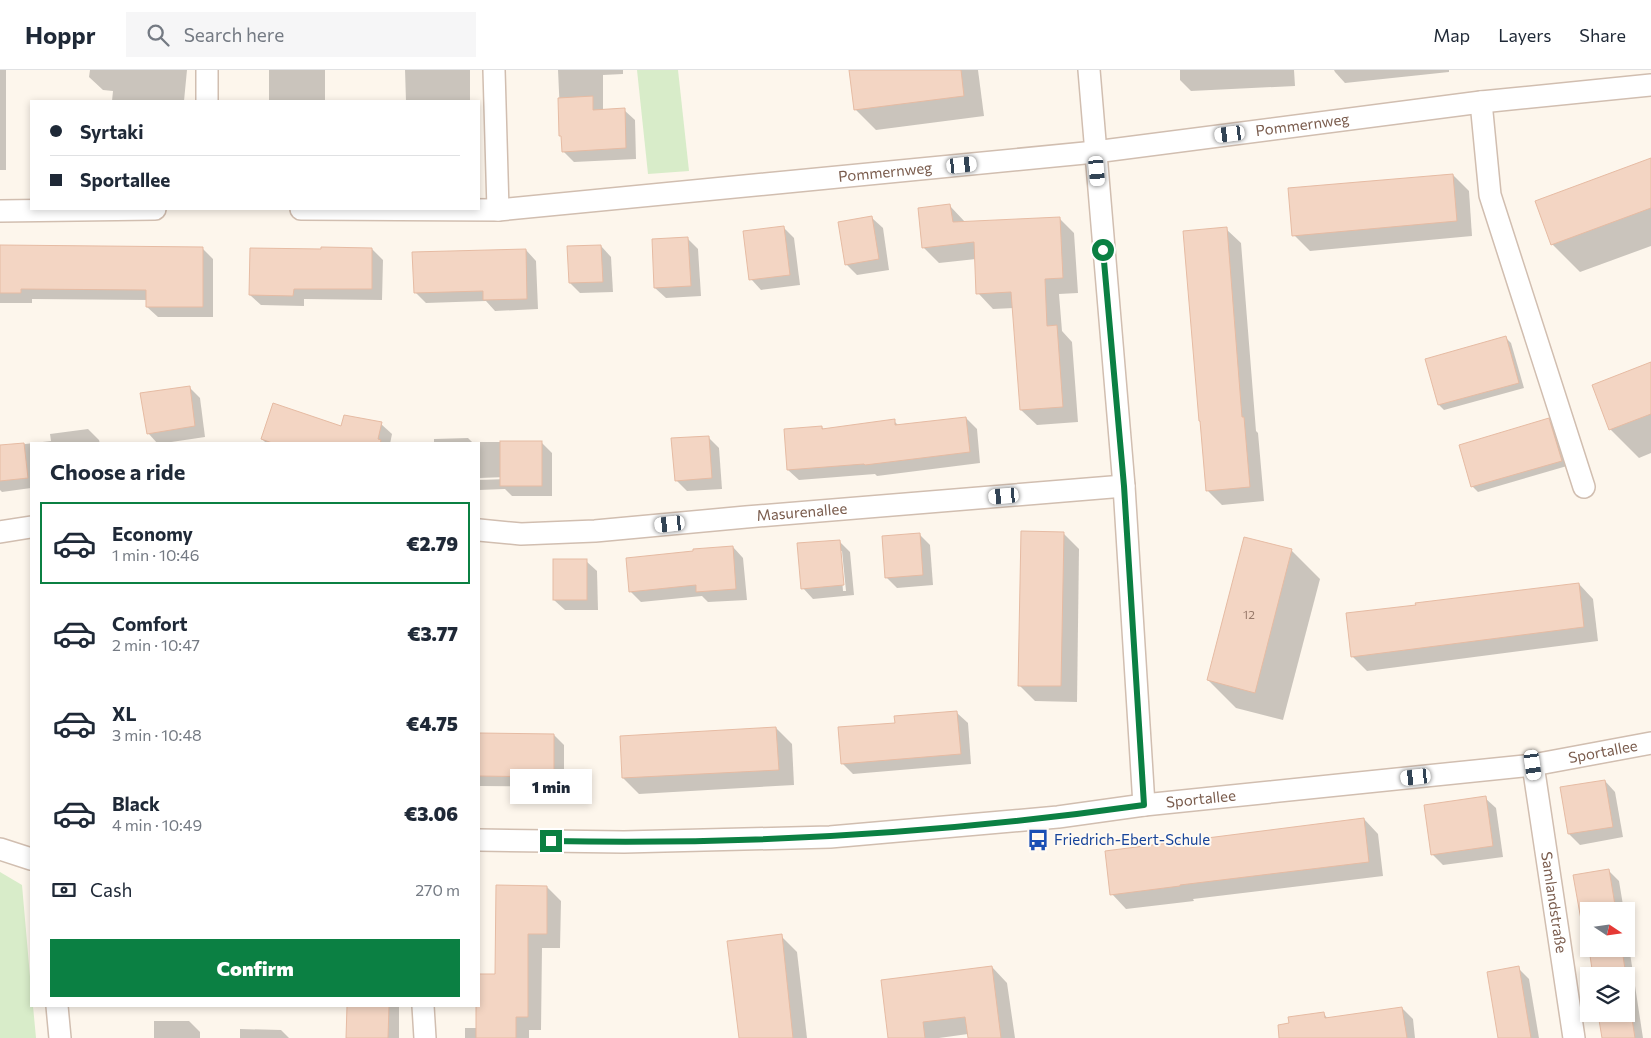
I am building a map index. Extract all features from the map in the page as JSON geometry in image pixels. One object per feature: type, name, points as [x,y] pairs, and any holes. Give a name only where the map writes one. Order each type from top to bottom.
[{"type":"street","points":[[207,70],[207,100]]},
{"type":"street","points":[[494,70],[498,210]]},
{"type":"street","points":[[1089,70],[1124,486],[1144,805]]},
{"type":"street","name":"Pommernweg","points":[[480,210],[498,210],[1095,152],[1481,102],[1651,85]]},
{"type":"street","points":[[1481,102],[1490,195],[1584,487]]},
{"type":"street","points":[[0,211],[78,210]]},
{"type":"street","name":"Masurenallee","points":[[480,530],[521,534],[595,531],[1124,486]]},
{"type":"street","points":[[0,532],[30,527]]},
{"type":"street","name":"Sportallee","points":[[480,840],[624,842],[830,837],[1058,817],[1144,805],[1533,765],[1651,743]]},
{"type":"street","name":"Samlandstraße","points":[[1533,765],[1574,1038]]},
{"type":"street","points":[[0,849],[30,859]]},
{"type":"street","points":[[57,1007],[60,1038]]},
{"type":"street","points":[[423,1007],[424,1038]]},
{"type":"green space","points":[[637,70],[678,70],[689,171],[648,174]]},
{"type":"green space","points":[[0,872],[22,885],[30,977],[30,1007],[33,1007],[36,1038],[0,1038]]},
{"type":"building","points":[[849,70],[961,70],[964,96],[854,110]]},
{"type":"building","points":[[593,96],[593,110],[625,108],[626,148],[562,152],[561,136],[559,136],[558,98]]},
{"type":"building","points":[[1651,158],[1651,208],[1551,245],[1535,201]]},
{"type":"building","points":[[1453,174],[1457,221],[1292,236],[1288,188]]},
{"type":"building","points":[[950,204],[953,222],[1060,217],[1063,278],[1045,279],[1047,326],[1057,325],[1063,407],[1020,410],[1011,292],[976,294],[974,242],[922,248],[918,208]]},
{"type":"building","points":[[872,216],[879,259],[845,265],[838,222]]},
{"type":"building","points":[[784,226],[790,275],[749,280],[743,231]]},
{"type":"building","points":[[1227,227],[1242,417],[1244,417],[1250,487],[1206,491],[1183,231]]},
{"type":"building","points":[[688,237],[691,286],[654,288],[652,239]]},
{"type":"building","points":[[0,245],[203,247],[203,307],[146,307],[146,290],[21,289],[21,293],[0,293]]},
{"type":"building","points":[[601,245],[603,282],[569,283],[567,246]]},
{"type":"building","points":[[321,247],[372,248],[372,289],[294,289],[293,296],[249,295],[250,248],[321,249]]},
{"type":"building","points":[[526,249],[527,299],[483,300],[483,291],[414,293],[412,252]]},
{"type":"building","points":[[1506,336],[1519,383],[1438,405],[1425,359]]},
{"type":"building","points":[[1651,362],[1651,414],[1609,430],[1592,385]]},
{"type":"building","points":[[190,386],[195,426],[147,434],[140,393]]},
{"type":"building","points":[[273,403],[341,426],[344,415],[382,422],[378,439],[381,440],[380,442],[269,442],[261,439]]},
{"type":"building","points":[[966,417],[970,452],[865,465],[787,470],[784,429],[822,426],[822,429],[895,419],[895,425]]},
{"type":"building","points":[[1549,418],[1562,461],[1471,487],[1459,445]]},
{"type":"building","points":[[709,436],[712,478],[675,481],[671,438]]},
{"type":"building","points":[[500,441],[542,441],[542,486],[500,486]]},
{"type":"building","points":[[24,443],[28,478],[0,481],[0,445]]},
{"type":"building","points":[[1021,531],[1064,532],[1061,686],[1018,686]]},
{"type":"building","points":[[920,533],[923,575],[885,578],[882,536]]},
{"type":"building","points":[[1244,537],[1292,549],[1255,693],[1207,680]]},
{"type":"building","points":[[840,540],[844,585],[801,589],[797,543]]},
{"type":"building","points":[[733,546],[736,589],[696,592],[696,585],[629,592],[626,558]]},
{"type":"building","points":[[553,559],[587,559],[587,600],[553,600]]},
{"type":"building","points":[[1579,583],[1584,627],[1351,657],[1346,613]]},
{"type":"building","points":[[957,711],[961,754],[841,764],[838,727],[895,723],[894,716]]},
{"type":"building","points":[[776,727],[779,770],[622,778],[620,736]]},
{"type":"building","points":[[480,733],[554,734],[554,777],[480,776]]},
{"type":"building","points":[[1605,780],[1613,827],[1568,834],[1560,787]]},
{"type":"building","points":[[1486,796],[1493,846],[1431,855],[1424,805]]},
{"type":"building","points":[[1364,818],[1369,862],[1110,895],[1105,851]]},
{"type":"building","points":[[1609,869],[1614,902],[1580,902],[1580,914],[1573,875]]},
{"type":"building","points":[[496,885],[547,886],[547,934],[528,934],[528,1017],[516,1017],[516,1038],[476,1038],[476,1007],[480,1007],[480,974],[495,974]]},
{"type":"building","points":[[782,934],[793,1038],[739,1038],[727,941]]},
{"type":"building","points":[[1590,958],[1623,958],[1625,967],[1592,967]]},
{"type":"building","points":[[992,966],[1001,1038],[968,1038],[965,1017],[923,1022],[925,1038],[888,1038],[881,980]]},
{"type":"building","points":[[1519,966],[1531,1038],[1498,1038],[1487,972]]},
{"type":"building","points":[[347,1007],[389,1007],[388,1038],[346,1038]]},
{"type":"building","points":[[1402,1007],[1407,1038],[1279,1038],[1278,1025],[1289,1023],[1288,1017],[1324,1012],[1325,1018]]},
{"type":"building","points":[[1599,1022],[1633,1022],[1635,1038],[1602,1038]]},
{"type":"place","name":"Friedrich-Ebert-Schule","points":[[1038,840]]},
{"type":"route","points":[[551,841],[624,842],[830,837],[1058,817],[1144,805],[1124,486],[1103,250]]}]
